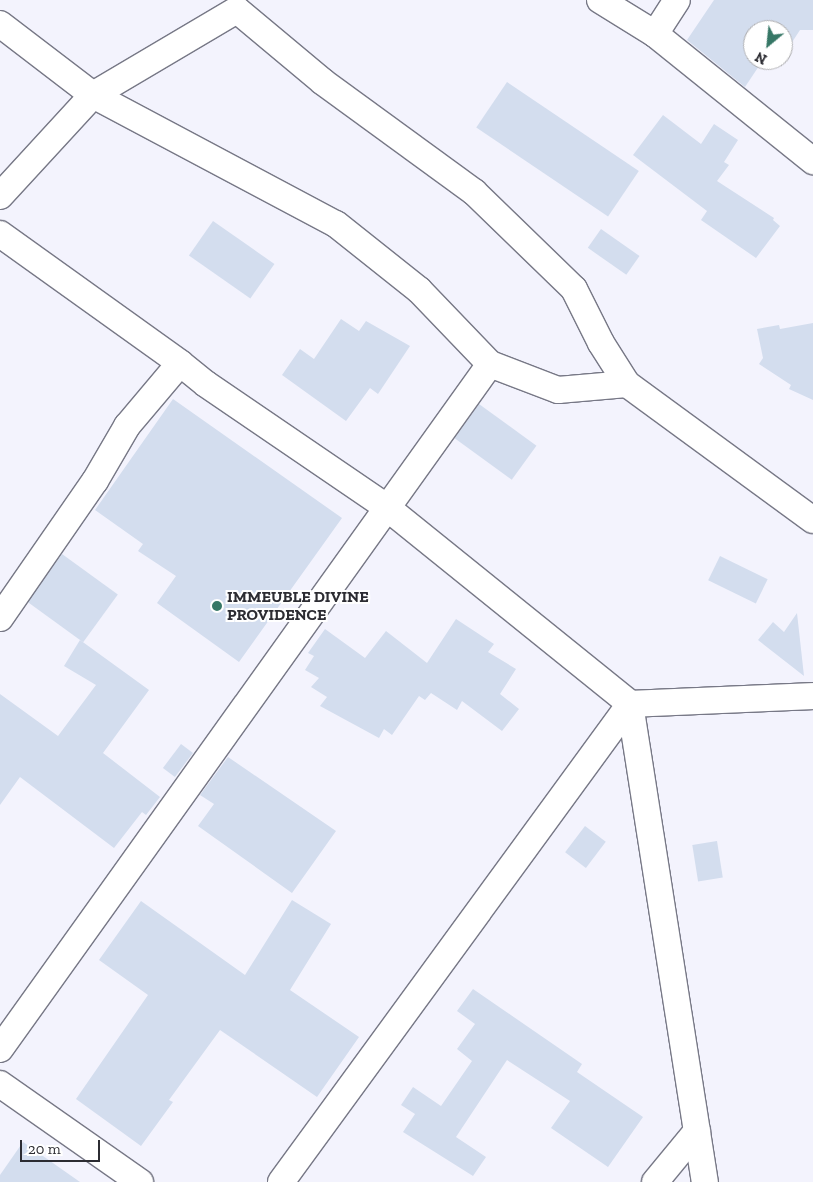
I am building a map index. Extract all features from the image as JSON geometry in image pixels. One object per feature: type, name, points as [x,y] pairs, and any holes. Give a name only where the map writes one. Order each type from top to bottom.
[{"type":"street","points":[[600,0],[654,34],[813,162]]},
{"type":"street","points":[[654,34],[677,0]]},
{"type":"street","points":[[0,196],[93,95],[234,4],[323,82],[481,199],[574,289],[601,343],[628,384],[813,520]]},
{"type":"street","points":[[0,24],[93,95],[336,224],[419,290],[490,364],[558,390],[628,384]]},
{"type":"street","points":[[0,234],[180,362],[206,384],[385,506],[630,704],[813,696]]},
{"type":"street","points":[[0,618],[95,481],[128,426],[180,362]]},
{"type":"street","points":[[0,1049],[385,506],[490,364]]},
{"type":"street","points":[[630,704],[705,1182]]},
{"type":"street","points":[[281,1182],[630,704]]},
{"type":"street","points":[[0,1084],[140,1182]]},
{"type":"street","points":[[655,1182],[697,1131]]},
{"type":"building","points":[[714,0],[813,0],[813,30],[800,30],[793,41],[793,20],[743,20],[743,70],[756,70],[745,87],[687,40]]},
{"type":"building","points":[[507,82],[639,171],[608,217],[476,128]]},
{"type":"building","points":[[663,115],[701,144],[714,124],[738,140],[724,162],[729,165],[717,181],[774,218],[773,220],[780,226],[756,258],[701,220],[707,211],[633,155]]},
{"type":"building","points":[[213,221],[274,264],[250,298],[189,255]]},
{"type":"building","points":[[601,229],[640,256],[626,275],[588,248]]},
{"type":"building","points":[[341,319],[359,331],[366,321],[410,346],[378,394],[370,388],[346,421],[282,375],[300,349],[314,359]]},
{"type":"building","points":[[813,323],[813,400],[789,389],[791,385],[759,364],[763,358],[757,329],[779,325],[780,329]]},
{"type":"building","points":[[173,399],[342,518],[239,662],[157,603],[176,576],[138,551],[143,544],[95,510]]},
{"type":"building","points":[[479,404],[536,446],[512,480],[454,438]]},
{"type":"building","points":[[62,554],[118,595],[83,642],[27,602]]},
{"type":"building","points":[[720,556],[768,579],[756,604],[708,580]]},
{"type":"building","points":[[797,613],[804,676],[758,640],[773,622],[784,632]]},
{"type":"building","points":[[456,619],[494,644],[488,652],[516,669],[500,694],[519,709],[502,731],[462,701],[457,710],[431,693],[425,700],[419,696],[392,735],[384,729],[379,738],[320,706],[327,697],[311,687],[319,678],[305,670],[314,656],[308,653],[325,629],[365,658],[386,631],[427,663]]},
{"type":"building","points":[[80,640],[149,690],[103,753],[160,797],[146,815],[142,812],[114,848],[20,777],[0,805],[0,694],[58,736],[96,685],[64,666]]},
{"type":"building","points":[[181,744],[193,753],[175,777],[163,768]]},
{"type":"building","points":[[228,757],[336,831],[292,893],[198,826],[214,804],[200,795]]},
{"type":"building","points":[[585,826],[606,842],[586,868],[565,852]]},
{"type":"building","points":[[717,841],[723,878],[698,881],[692,845]]},
{"type":"building","points":[[292,900],[331,924],[290,990],[359,1037],[317,1097],[220,1030],[169,1100],[173,1102],[141,1146],[76,1099],[148,995],[99,960],[141,901],[245,975]]},
{"type":"building","points":[[473,989],[582,1064],[577,1072],[643,1117],[608,1167],[551,1128],[570,1101],[507,1060],[456,1137],[486,1157],[473,1176],[403,1132],[415,1114],[401,1105],[413,1087],[441,1106],[472,1061],[457,1049],[475,1024],[457,1011]]},
{"type":"building","points":[[23,1142],[80,1182],[0,1182],[0,1175]]},
{"type":"place","name":"IMMEUBLE DIVINE PROVIDENCE","points":[[217,606]]}]
